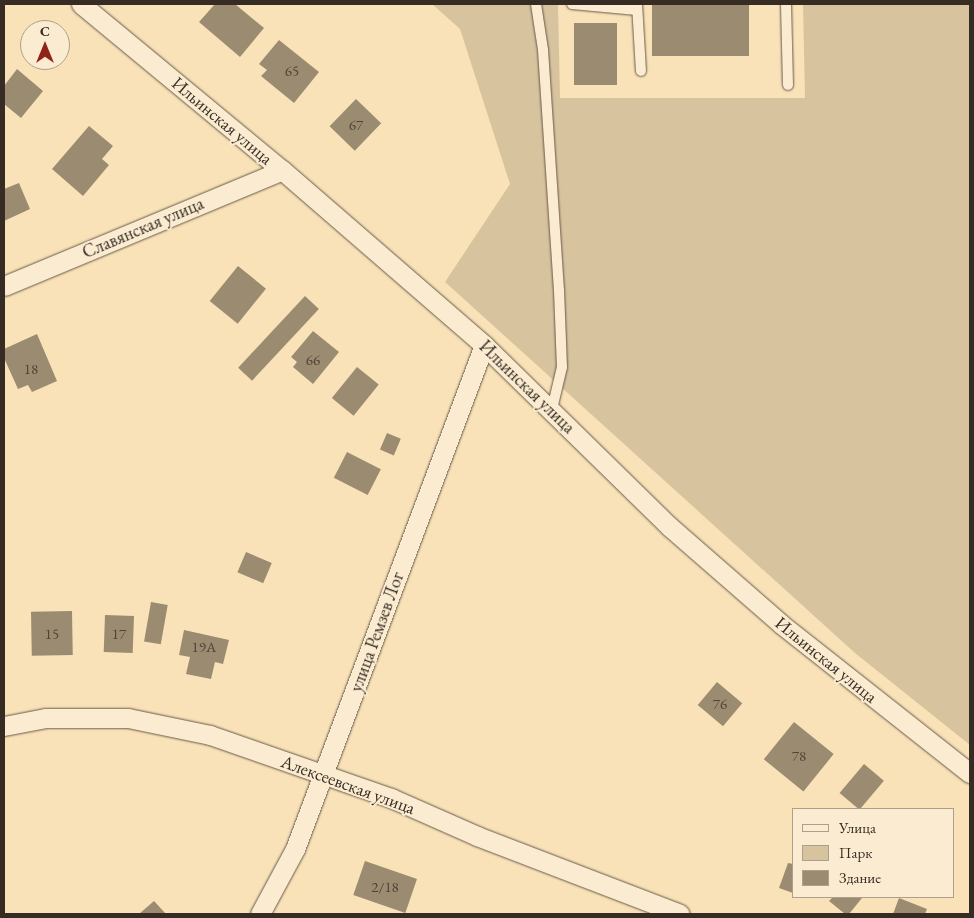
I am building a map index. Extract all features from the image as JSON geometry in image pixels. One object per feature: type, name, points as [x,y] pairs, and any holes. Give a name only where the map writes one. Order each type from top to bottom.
[{"type":"street","name":"Ильинская улица","points":[[81,4],[282,170],[484,345],[552,409],[670,527],[774,618],[970,773]]},
{"type":"street","name":"Славянская улица","points":[[4,286],[282,170]]},
{"type":"street","name":"улица Ремзев Лог","points":[[260,914],[295,849],[484,345]]},
{"type":"street","name":"Алексеевская улица","points":[[4,726],[46,718],[128,718],[210,736],[322,776],[391,798],[477,836],[680,914]]},
{"type":"lane","points":[[536,4],[543,50],[559,290],[562,367],[552,409]]},
{"type":"lane","points":[[572,4],[637,7],[641,71]]},
{"type":"lane","points":[[786,4],[788,85]]},
{"type":"green space","points":[[432,4],[558,4],[560,98],[805,98],[803,4],[970,4],[970,745],[855,653],[445,282],[510,184],[460,29]]},
{"type":"building","points":[[215,4],[235,4],[264,28],[240,57],[199,22]]},
{"type":"building","points":[[652,4],[749,4],[749,56],[652,56]]},
{"type":"building","points":[[574,23],[617,23],[617,85],[574,85]]},
{"type":"building","points":[[279,40],[319,72],[294,103],[261,76],[267,70],[259,64]]},
{"type":"building","points":[[17,69],[43,91],[21,118],[4,104],[4,86]]},
{"type":"building","points":[[356,99],[381,123],[355,151],[330,126]]},
{"type":"building","points":[[89,126],[113,146],[102,159],[109,165],[83,196],[52,169]]},
{"type":"building","points":[[19,183],[30,209],[4,221],[4,189]]},
{"type":"building","points":[[238,266],[266,289],[238,324],[210,301]]},
{"type":"building","points":[[305,296],[319,309],[252,381],[238,368]]},
{"type":"building","points":[[313,331],[339,352],[313,384],[293,367],[297,362],[291,357]]},
{"type":"building","points":[[37,334],[57,381],[32,392],[28,385],[18,389],[4,358],[4,349]]},
{"type":"building","points":[[357,367],[379,385],[354,416],[332,398]]},
{"type":"building","points":[[387,433],[401,439],[394,455],[380,450]]},
{"type":"building","points":[[347,452],[381,469],[368,495],[334,478]]},
{"type":"building","points":[[246,552],[272,563],[263,583],[237,572]]},
{"type":"building","points":[[151,602],[168,605],[161,644],[144,641]]},
{"type":"building","points":[[72,611],[73,655],[32,656],[31,612]]},
{"type":"building","points":[[105,615],[134,616],[133,653],[104,652]]},
{"type":"building","points":[[184,630],[229,640],[223,664],[215,662],[211,679],[186,674],[190,657],[179,655]]},
{"type":"building","points":[[717,682],[742,703],[723,726],[698,705]]},
{"type":"building","points":[[794,722],[834,754],[803,791],[764,759]]},
{"type":"building","points":[[864,764],[884,781],[861,808],[857,808],[840,793]]},
{"type":"building","points":[[365,861],[417,879],[405,913],[353,895]]},
{"type":"building","points":[[788,863],[792,864],[792,893],[779,888]]},
{"type":"building","points":[[832,898],[862,898],[849,914],[845,914],[829,901]]},
{"type":"building","points":[[899,898],[927,909],[925,914],[893,914]]},
{"type":"building","points":[[154,901],[166,914],[139,914]]}]
